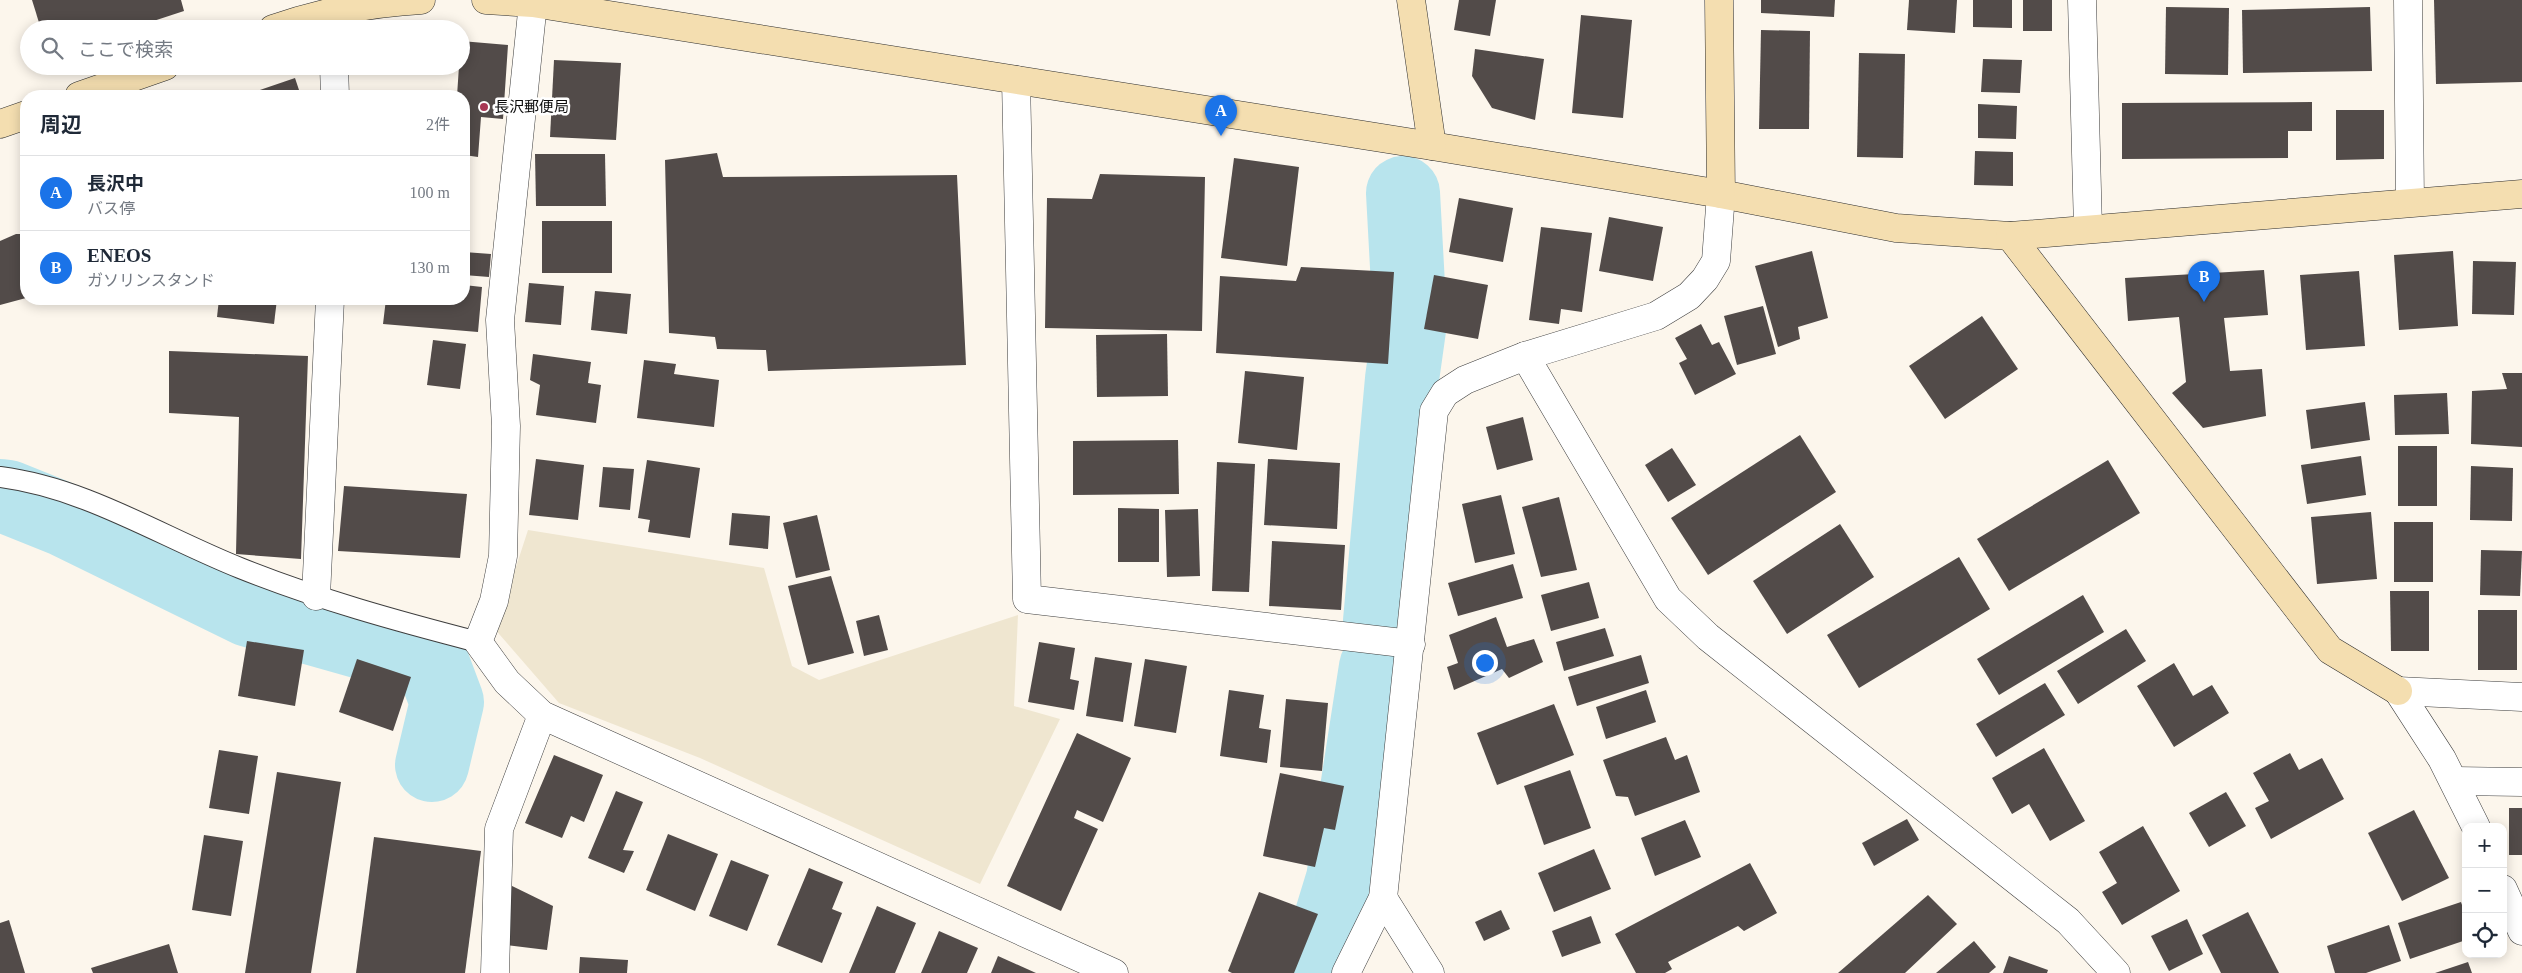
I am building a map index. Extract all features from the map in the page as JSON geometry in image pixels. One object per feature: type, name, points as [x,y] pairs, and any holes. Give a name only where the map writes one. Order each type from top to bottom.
[{"type":"street","points":[[297,20],[311,15],[329,14],[389,2],[421,0]]},
{"type":"street","points":[[486,0],[534,3],[1432,146],[1721,194],[1896,228],[2010,236],[2522,194]]},
{"type":"street","points":[[1411,0],[1432,146]]},
{"type":"street","points":[[1346,973],[1383,898],[1434,411],[1445,393],[1465,380],[1525,356],[1656,316],[1689,296],[1705,279],[1716,262],[1721,194],[1719,0]]},
{"type":"street","points":[[2082,0],[2088,229]]},
{"type":"street","points":[[2408,0],[2410,202]]},
{"type":"street","points":[[534,3],[500,320],[506,426],[503,556],[494,601],[478,642],[507,682],[542,715],[1114,973]]},
{"type":"street","points":[[96,90],[139,75]]},
{"type":"street","points":[[334,75],[335,90]]},
{"type":"street","points":[[1016,80],[1027,599],[1411,644]]},
{"type":"street","points":[[0,124],[20,117]]},
{"type":"street","points":[[2010,236],[2330,650],[2398,692],[2455,781],[2474,823]]},
{"type":"street","points":[[316,596],[330,305]]},
{"type":"street","points":[[1525,356],[1668,599],[1708,637],[2068,920],[2116,973]]},
{"type":"street","points":[[2398,692],[2522,697]]},
{"type":"street","points":[[495,973],[499,829],[503,812],[542,715]]},
{"type":"street","points":[[2455,781],[2522,782]]},
{"type":"street","points":[[1383,898],[1430,973]]},
{"type":"street","points":[[2507,898],[2522,931]]},
{"type":"lane","points":[[0,477],[32,481],[110,510],[239,568],[351,609],[478,642]]},
{"type":"shaded area","points":[[528,530],[764,568],[792,666],[819,680],[1018,615],[1014,706],[1060,719],[980,884],[700,758],[559,703],[493,627]]},
{"type":"building","points":[[32,0],[181,0],[184,11],[156,20],[38,20]]},
{"type":"building","points":[[1459,0],[1496,0],[1490,36],[1454,30]]},
{"type":"building","points":[[1761,0],[1835,0],[1834,17],[1761,13]]},
{"type":"building","points":[[1909,0],[1957,0],[1955,33],[1907,30]]},
{"type":"building","points":[[1973,0],[2012,0],[2012,28],[1973,27]]},
{"type":"building","points":[[2023,0],[2052,0],[2052,31],[2023,31]]},
{"type":"building","points":[[2434,0],[2522,0],[2522,82],[2436,84]]},
{"type":"building","points":[[2166,7],[2229,8],[2228,75],[2165,74]]},
{"type":"building","points":[[2370,7],[2372,71],[2243,73],[2242,10]]},
{"type":"building","points":[[1581,15],[1632,20],[1623,118],[1572,113]]},
{"type":"building","points":[[1761,30],[1810,31],[1809,129],[1759,129]]},
{"type":"building","name":"長沢郵便局","points":[[470,42],[508,45],[503,119],[481,117],[478,157],[470,156],[470,90],[457,90],[458,75],[470,75]]},
{"type":"building","points":[[1475,49],[1544,59],[1535,120],[1492,108],[1472,76]]},
{"type":"building","points":[[1859,53],[1905,54],[1903,158],[1857,157]]},
{"type":"building","points":[[1983,59],[2022,60],[2020,93],[1981,92]]},
{"type":"building","points":[[554,60],[621,63],[616,140],[550,137]]},
{"type":"building","points":[[295,78],[299,90],[260,90]]},
{"type":"building","points":[[2312,102],[2312,131],[2288,131],[2288,158],[2122,159],[2122,103]]},
{"type":"building","points":[[1978,104],[2017,106],[2016,139],[1978,138]]},
{"type":"building","points":[[2336,110],[2384,110],[2384,159],[2336,160]]},
{"type":"building","points":[[1975,151],[2013,152],[2013,186],[1974,185]]},
{"type":"building","points":[[717,153],[723,177],[957,175],[966,365],[768,371],[766,350],[717,349],[715,337],[669,333],[665,160]]},
{"type":"building","points":[[535,154],[605,154],[606,206],[536,206]]},
{"type":"building","points":[[1234,158],[1299,167],[1287,266],[1221,258]]},
{"type":"building","points":[[1100,174],[1205,177],[1202,331],[1045,328],[1047,198],[1092,199]]},
{"type":"building","points":[[1459,198],[1513,208],[1503,262],[1449,252]]},
{"type":"building","points":[[1609,217],[1663,227],[1653,281],[1599,271]]},
{"type":"building","points":[[542,221],[612,221],[612,273],[542,273]]},
{"type":"building","points":[[1541,227],[1592,233],[1582,312],[1561,309],[1559,324],[1529,320]]},
{"type":"building","points":[[20,234],[20,300],[0,305],[0,241]]},
{"type":"building","points":[[1812,251],[1828,318],[1798,327],[1800,339],[1778,347],[1755,266]]},
{"type":"building","points":[[2453,251],[2458,326],[2399,330],[2394,255]]},
{"type":"building","points":[[470,252],[491,254],[489,277],[470,275]]},
{"type":"building","points":[[2473,261],[2516,262],[2514,315],[2472,314]]},
{"type":"building","points":[[1301,267],[1394,272],[1388,364],[1216,353],[1220,276],[1296,281]]},
{"type":"building","points":[[2264,270],[2268,315],[2224,318],[2230,371],[2262,369],[2266,416],[2203,428],[2172,393],[2186,382],[2179,317],[2128,321],[2125,278]]},
{"type":"building","points":[[2359,271],[2365,346],[2306,350],[2300,275]]},
{"type":"building","points":[[1434,275],[1488,285],[1478,339],[1424,329]]},
{"type":"building","points":[[529,283],[564,286],[561,325],[525,322]]},
{"type":"building","points":[[470,286],[482,287],[478,332],[383,324],[385,305],[470,305]]},
{"type":"building","points":[[595,291],[631,294],[627,334],[591,330]]},
{"type":"building","points":[[218,305],[276,305],[274,324],[217,317]]},
{"type":"building","points":[[1763,306],[1776,354],[1737,365],[1724,316]]},
{"type":"building","points":[[1982,316],[2018,369],[1945,419],[1909,366]]},
{"type":"building","points":[[1701,324],[1712,345],[1719,342],[1736,374],[1695,395],[1679,363],[1687,359],[1675,338]]},
{"type":"building","points":[[1167,334],[1168,396],[1097,397],[1096,335]]},
{"type":"building","points":[[433,340],[466,344],[460,389],[427,385]]},
{"type":"building","points":[[169,351],[308,356],[301,559],[236,554],[239,417],[169,413]]},
{"type":"building","points":[[533,354],[591,362],[588,383],[601,385],[596,423],[536,415],[540,385],[530,380]]},
{"type":"building","points":[[644,360],[676,364],[674,374],[719,380],[714,427],[637,418]]},
{"type":"building","points":[[1245,371],[1304,377],[1297,450],[1238,443]]},
{"type":"building","points":[[2502,373],[2522,373],[2522,447],[2471,444],[2472,391],[2507,389]]},
{"type":"building","points":[[2447,393],[2449,434],[2395,435],[2394,395]]},
{"type":"building","points":[[2365,402],[2370,440],[2311,449],[2306,410]]},
{"type":"building","points":[[1523,417],[1533,460],[1497,470],[1486,427]]},
{"type":"building","points":[[1800,435],[1836,492],[1708,575],[1671,518]]},
{"type":"building","points":[[1178,440],[1179,494],[1073,495],[1073,441]]},
{"type":"building","points":[[2398,446],[2437,446],[2437,506],[2398,506]]},
{"type":"building","points":[[1672,448],[1696,485],[1668,502],[1645,465]]},
{"type":"building","points":[[2361,456],[2366,495],[2307,504],[2301,465]]},
{"type":"building","points":[[536,459],[584,465],[578,520],[529,515]]},
{"type":"building","points":[[1268,459],[1340,463],[1337,529],[1264,525]]},
{"type":"building","points":[[647,460],[700,468],[690,538],[648,532],[650,520],[638,518]]},
{"type":"building","points":[[2108,460],[2140,513],[2009,591],[1977,539]]},
{"type":"building","points":[[1217,462],[1255,464],[1249,592],[1212,591]]},
{"type":"building","points":[[2471,466],[2513,468],[2512,521],[2470,520]]},
{"type":"building","points":[[603,467],[634,469],[630,510],[599,507]]},
{"type":"building","points":[[344,486],[467,494],[460,558],[338,551]]},
{"type":"building","points":[[1501,495],[1515,554],[1475,563],[1462,504]]},
{"type":"building","points":[[1559,497],[1577,570],[1541,577],[1522,507]]},
{"type":"building","points":[[1118,508],[1159,509],[1159,562],[1118,562]]},
{"type":"building","points":[[1198,509],[1200,576],[1167,577],[1165,510]]},
{"type":"building","points":[[2371,512],[2377,579],[2317,584],[2311,517]]},
{"type":"building","points":[[732,513],[770,516],[768,549],[729,545]]},
{"type":"building","points":[[817,515],[830,570],[796,578],[783,523]]},
{"type":"building","points":[[2394,522],[2433,522],[2433,582],[2394,582]]},
{"type":"building","points":[[1840,524],[1874,577],[1787,634],[1753,581]]},
{"type":"building","points":[[1272,541],[1345,545],[1341,610],[1269,606]]},
{"type":"building","points":[[2481,550],[2522,551],[2520,596],[2480,595]]},
{"type":"building","points":[[1959,557],[1990,609],[1859,688],[1827,635]]},
{"type":"building","points":[[1513,564],[1523,598],[1458,616],[1448,583]]},
{"type":"building","points":[[831,576],[854,653],[808,665],[788,586]]},
{"type":"building","points":[[1589,582],[1599,618],[1551,631],[1541,595]]},
{"type":"building","points":[[2390,591],[2429,591],[2429,651],[2391,651]]},
{"type":"building","points":[[2083,595],[2104,632],[1999,695],[1977,659]]},
{"type":"building","points":[[2478,610],[2517,610],[2517,670],[2478,670]]},
{"type":"building","points":[[879,615],[888,650],[864,656],[856,621]]},
{"type":"building","points":[[1496,617],[1507,647],[1534,639],[1543,662],[1509,678],[1502,669],[1454,690],[1447,667],[1458,663],[1449,635]]},
{"type":"building","points":[[1605,628],[1614,656],[1564,671],[1556,642]]},
{"type":"building","points":[[2126,629],[2146,661],[2078,704],[2057,671]]},
{"type":"building","points":[[247,641],[304,650],[295,706],[238,696]]},
{"type":"building","points":[[1039,642],[1075,648],[1070,679],[1079,681],[1074,710],[1028,702]]},
{"type":"building","points":[[1641,655],[1649,683],[1577,706],[1568,677]]},
{"type":"building","points":[[1095,657],[1132,663],[1123,722],[1086,716]]},
{"type":"building","points":[[357,659],[411,677],[393,731],[339,712]]},
{"type":"building","points":[[1145,659],[1187,666],[1176,733],[1134,726]]},
{"type":"building","points":[[2174,663],[2193,696],[2212,685],[2229,713],[2174,747],[2137,686]]},
{"type":"building","points":[[2045,683],[2065,715],[1996,757],[1976,724]]},
{"type":"building","points":[[1229,690],[1264,695],[1259,728],[1271,730],[1267,763],[1220,756]]},
{"type":"building","points":[[1646,690],[1656,722],[1606,739],[1596,707]]},
{"type":"building","points":[[1286,699],[1328,703],[1322,771],[1280,767]]},
{"type":"building","points":[[1554,704],[1574,755],[1497,785],[1477,733]]},
{"type":"building","points":[[1077,733],[1131,758],[1103,822],[1077,810],[1074,818],[1098,829],[1061,911],[1007,886]]},
{"type":"building","points":[[1666,737],[1675,760],[1687,755],[1700,792],[1635,816],[1628,797],[1616,796],[1603,760]]},
{"type":"building","points":[[2044,748],[2085,821],[2050,841],[2029,804],[2012,814],[1992,778]]},
{"type":"building","points":[[219,750],[258,756],[249,814],[209,808]]},
{"type":"building","points":[[2290,753],[2299,770],[2322,758],[2344,799],[2271,839],[2255,808],[2269,801],[2253,773]]},
{"type":"building","points":[[554,755],[603,775],[584,822],[571,816],[562,838],[525,823]]},
{"type":"building","points":[[1570,770],[1591,828],[1544,845],[1524,786]]},
{"type":"building","points":[[277,772],[341,782],[311,973],[245,973]]},
{"type":"building","points":[[1280,773],[1344,786],[1335,830],[1324,828],[1315,867],[1263,856]]},
{"type":"building","points":[[616,791],[643,802],[623,850],[634,851],[624,873],[588,858]]},
{"type":"building","points":[[2226,792],[2246,826],[2209,847],[2189,813]]},
{"type":"building","points":[[2509,808],[2522,808],[2522,855],[2509,855]]},
{"type":"building","points":[[2414,810],[2449,878],[2402,901],[2368,833]]},
{"type":"building","points":[[1907,819],[1919,840],[1874,866],[1862,843]]},
{"type":"building","points":[[1685,820],[1701,857],[1655,876],[1641,838]]},
{"type":"building","points":[[2143,826],[2180,891],[2122,925],[2102,892],[2117,883],[2099,852]]},
{"type":"building","points":[[668,834],[718,854],[695,911],[646,890]]},
{"type":"building","points":[[204,835],[243,841],[231,916],[192,910]]},
{"type":"building","points":[[374,837],[481,851],[465,973],[356,973]]},
{"type":"building","points":[[1594,849],[1611,889],[1554,912],[1538,873]]},
{"type":"building","points":[[731,860],[769,875],[747,931],[709,916]]},
{"type":"building","points":[[1750,863],[1777,913],[1744,931],[1738,926],[1668,962],[1672,969],[1665,973],[1636,973],[1615,934]]},
{"type":"building","points":[[809,868],[843,882],[832,909],[842,913],[822,963],[777,945]]},
{"type":"building","points":[[506,883],[553,906],[547,950],[505,945]]},
{"type":"building","points":[[1259,892],[1318,914],[1294,973],[1232,973],[1228,971]]},
{"type":"building","points":[[1928,895],[1957,924],[1905,973],[1838,973]]},
{"type":"building","points":[[2461,902],[2462,941],[2410,959],[2398,923]]},
{"type":"building","points":[[877,906],[916,923],[895,973],[849,973]]},
{"type":"building","points":[[1501,910],[1510,929],[1484,941],[1475,922]]},
{"type":"building","points":[[2248,912],[2279,973],[2221,973],[2202,935]]},
{"type":"building","points":[[1591,916],[1601,943],[1562,957],[1552,931]]},
{"type":"building","points":[[2187,919],[2203,954],[2169,971],[2151,936]]},
{"type":"building","points":[[9,920],[25,973],[0,973],[0,923]]},
{"type":"building","points":[[2389,925],[2401,961],[2366,973],[2335,973],[2327,946]]},
{"type":"building","points":[[939,931],[978,948],[967,973],[921,973]]},
{"type":"building","points":[[1974,941],[1996,967],[1989,973],[1936,973]]},
{"type":"building","points":[[169,944],[178,973],[93,973],[91,968]]},
{"type":"building","points":[[998,956],[1036,973],[991,973]]},
{"type":"building","points":[[2009,956],[2048,970],[2047,973],[2003,973]]},
{"type":"building","points":[[580,957],[628,960],[627,973],[579,973]]},
{"type":"building","points":[[2468,962],[2472,973],[2435,973]]},
{"type":"waterway","points":[[1380,621],[1402,379],[1410,322],[1403,193]]},
{"type":"waterway","points":[[0,496],[8,497],[65,520],[249,610],[432,662],[447,702],[432,765]]},
{"type":"waterway","points":[[1307,973],[1328,928],[1343,879],[1376,667]]},
{"type":"place","name":"長沢郵便局","points":[[484,107]]},
{"type":"place","name":"長沢中","points":[[1221,136]]},
{"type":"place","name":"ENEOS","points":[[2204,302]]}]
